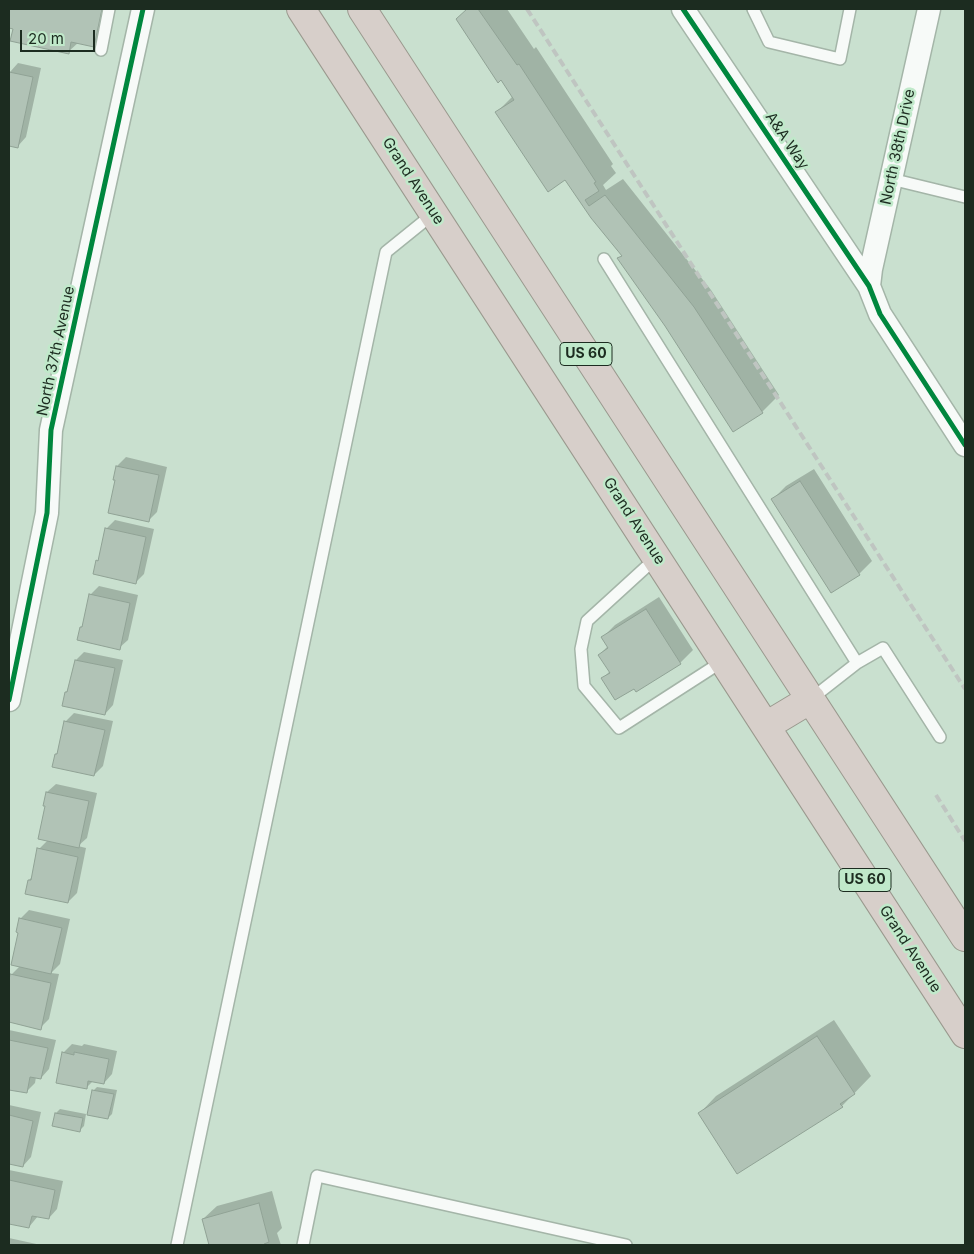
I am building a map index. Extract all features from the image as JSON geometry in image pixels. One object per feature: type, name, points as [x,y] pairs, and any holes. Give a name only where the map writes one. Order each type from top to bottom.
[{"type":"highway","name":"Grand Avenue","points":[[301,9],[658,557],[965,1034]]},
{"type":"highway","name":"US 60","points":[[362,9],[965,937]]},
{"type":"highway","points":[[766,726],[811,700]]},
{"type":"street","name":"North 37th Avenue","points":[[9,700],[14,650],[47,513],[52,430],[143,9]]},
{"type":"street","name":"A&A Way","points":[[683,9],[869,286],[880,314],[965,445]]},
{"type":"street","name":"North 38th Drive","points":[[869,286],[871,269],[929,9]]},
{"type":"lane","points":[[101,50],[109,9]]},
{"type":"lane","points":[[753,9],[769,42],[840,58],[850,9]]},
{"type":"lane","points":[[891,179],[965,197]]},
{"type":"lane","points":[[177,1245],[386,252],[434,214]]},
{"type":"lane","points":[[604,258],[857,663]]},
{"type":"lane","points":[[658,557],[587,620],[581,649],[584,686],[619,728],[724,661]]},
{"type":"lane","points":[[811,700],[857,663],[883,648],[940,737]]},
{"type":"lane","points":[[302,1245],[317,1176],[626,1245]]},
{"type":"building","points":[[9,9],[102,9],[94,47],[71,42],[69,54],[10,41],[13,29],[9,28]]},
{"type":"building","points":[[467,9],[478,9],[517,65],[519,64],[596,182],[594,183],[599,191],[585,200],[589,206],[605,195],[694,307],[763,413],[733,432],[665,326],[617,258],[622,256],[591,218],[565,180],[548,192],[495,112],[514,100],[501,80],[498,83],[456,19]]},
{"type":"building","points":[[9,72],[33,77],[18,148],[9,146]]},
{"type":"building","points":[[116,466],[159,475],[149,522],[108,513]]},
{"type":"building","points":[[800,481],[860,575],[831,593],[771,499]]},
{"type":"building","points":[[105,528],[146,537],[136,584],[93,574],[96,560],[98,561]]},
{"type":"building","points":[[89,594],[130,603],[120,650],[77,640],[80,627],[82,627]]},
{"type":"building","points":[[646,609],[681,664],[636,692],[634,689],[615,700],[601,678],[610,673],[598,655],[608,648],[601,637]]},
{"type":"building","points":[[75,660],[115,668],[105,715],[62,706]]},
{"type":"building","points":[[64,721],[105,730],[94,776],[52,767],[55,754],[57,754]]},
{"type":"building","points":[[46,792],[89,801],[79,848],[38,839]]},
{"type":"building","points":[[37,848],[78,857],[68,903],[25,894],[28,880],[31,880]]},
{"type":"building","points":[[19,918],[62,928],[51,974],[11,965],[18,933],[16,932]]},
{"type":"building","points":[[10,974],[51,983],[41,1030],[9,1022]]},
{"type":"building","points":[[817,1036],[855,1094],[840,1104],[843,1107],[737,1174],[698,1113]]},
{"type":"building","points":[[9,1040],[48,1048],[41,1079],[30,1077],[27,1093],[9,1090]]},
{"type":"building","points":[[62,1052],[74,1055],[74,1052],[109,1059],[104,1084],[88,1081],[87,1089],[56,1083]]},
{"type":"building","points":[[92,1090],[114,1094],[108,1119],[87,1115]]},
{"type":"building","points":[[55,1113],[83,1118],[80,1132],[52,1126]]},
{"type":"building","points":[[9,1115],[33,1121],[23,1167],[9,1164]]},
{"type":"building","points":[[9,1180],[55,1190],[49,1219],[32,1216],[29,1228],[9,1224]]},
{"type":"building","points":[[259,1203],[269,1242],[264,1245],[209,1245],[202,1219]]},
{"type":"railway","points":[[527,9],[965,689]]},
{"type":"railway","points":[[936,795],[965,841]]},
{"type":"cycle path","points":[[9,700],[47,513],[51,430],[143,9]]},
{"type":"cycle path","points":[[683,9],[869,286],[880,314],[965,445]]}]
